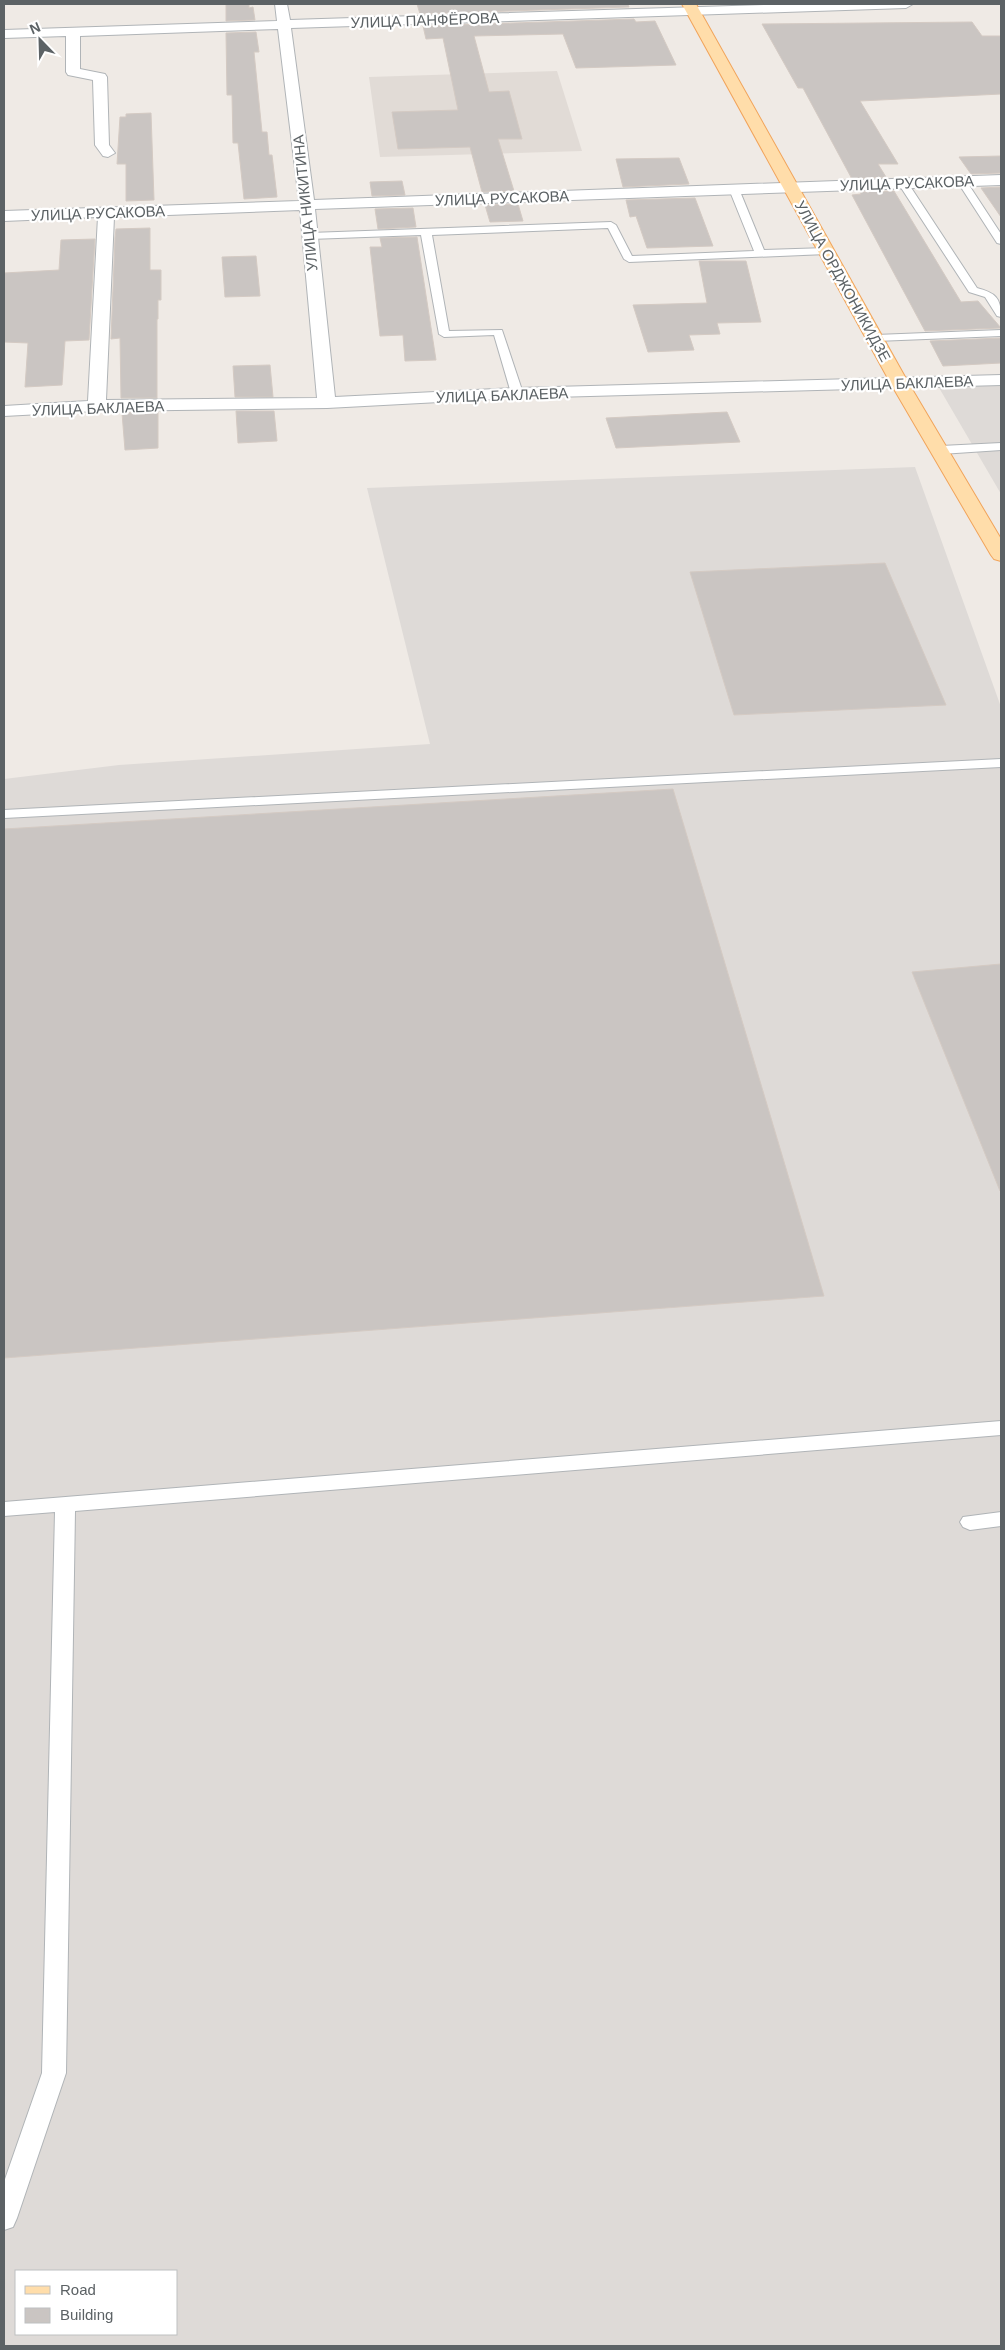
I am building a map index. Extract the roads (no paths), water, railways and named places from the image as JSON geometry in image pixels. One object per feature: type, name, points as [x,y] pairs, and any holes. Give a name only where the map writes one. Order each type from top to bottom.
[{"type":"main road","name":"УЛИЦА ОРДЖОНИКИДЗЕ","points":[[691,7],[900,384],[1001,555]]},
{"type":"street","name":"УЛИЦА НИКИТИНА","points":[[281,4],[307,205],[327,403]]},
{"type":"street","name":"УЛИЦА ПАНФЁРОВА","points":[[4,34],[284,25],[691,7],[906,4]]},
{"type":"street","points":[[73,32],[73,72],[100,77],[102,145],[108,153]]},
{"type":"street","name":"УЛИЦА РУСАКОВА","points":[[4,216],[1001,180]]},
{"type":"street","points":[[97,406],[106,212]]},
{"type":"street","name":"УЛИЦА БАКЛАЕВА","points":[[4,411],[97,406],[327,403],[517,393],[1001,380]]},
{"type":"lane","points":[[962,182],[1001,240]]},
{"type":"lane","points":[[903,183],[973,290],[989,295],[1001,314]]},
{"type":"lane","points":[[734,189],[760,254]]},
{"type":"lane","points":[[310,236],[611,225],[629,259],[827,251]]},
{"type":"lane","points":[[426,232],[444,334],[498,332],[517,393]]},
{"type":"lane","points":[[876,338],[1001,333]]},
{"type":"lane","points":[[940,450],[1001,446]]},
{"type":"lane","points":[[4,814],[1001,762]]},
{"type":"lane","points":[[4,1510],[1001,1428]]},
{"type":"lane","points":[[4,2218],[54,2073],[65,1504]]},
{"type":"lane","points":[[970,1522],[1001,1519]]}]
